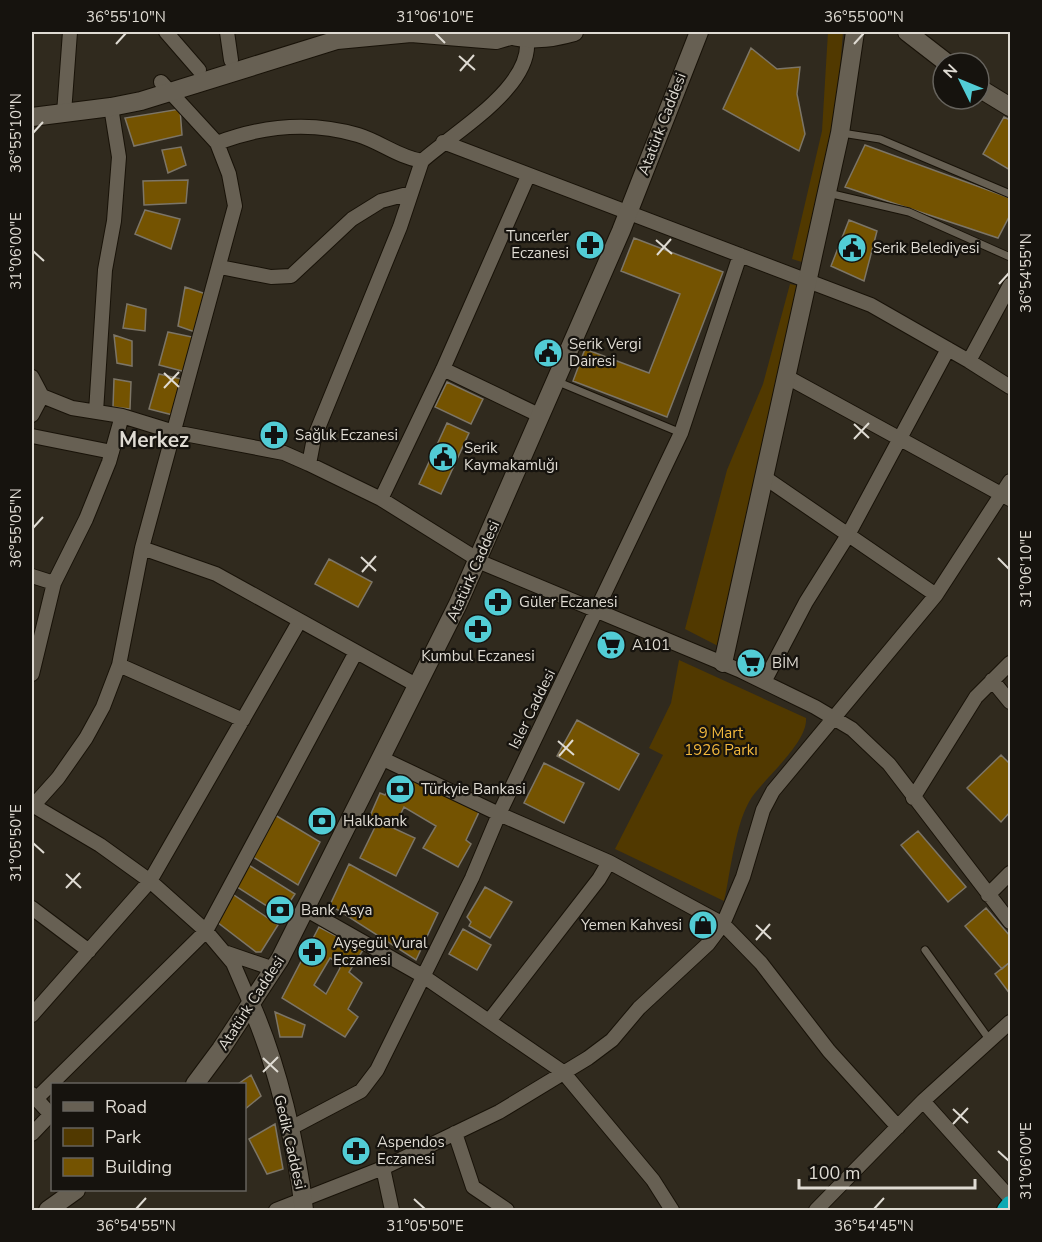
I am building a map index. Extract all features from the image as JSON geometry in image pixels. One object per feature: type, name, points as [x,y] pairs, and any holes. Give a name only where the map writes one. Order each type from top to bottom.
[{"type":"highway","points":[[1006,1210],[1011,1205]]},
{"type":"street","points":[[64,109],[70,32]]},
{"type":"street","points":[[166,32],[199,70]]},
{"type":"street","points":[[227,32],[231,60]]},
{"type":"street","points":[[32,108],[111,107],[199,70],[334,34],[411,33],[496,40],[516,34],[547,40],[574,32]]},
{"type":"street","name":"Atatürk Caddesi","points":[[196,1083],[274,969],[418,686],[478,560],[541,416],[627,214],[699,32]]},
{"type":"street","points":[[723,663],[828,193],[840,133],[855,32]]},
{"type":"street","points":[[907,32],[932,51]]},
{"type":"street","points":[[32,117],[110,96],[165,86],[334,34]]},
{"type":"street","points":[[309,464],[318,427],[422,161],[506,91],[522,71],[528,54],[516,34]]},
{"type":"street","points":[[165,86],[217,143],[229,174],[235,206],[142,548],[119,664],[103,707],[86,738],[33,807],[100,845],[150,881],[206,931],[227,953],[239,973],[251,1005]]},
{"type":"street","points":[[991,95],[1011,107]]},
{"type":"street","points":[[96,412],[105,270],[114,221],[119,157],[111,107]]},
{"type":"street","points":[[217,143],[241,134],[273,127],[318,128],[359,135],[407,159],[422,161]]},
{"type":"street","points":[[443,142],[871,305],[1011,387]]},
{"type":"street","points":[[381,499],[443,369],[528,176]]},
{"type":"street","points":[[220,267],[271,277],[291,276],[352,219],[381,201],[411,193]]},
{"type":"street","name":"Isler Caddesi","points":[[289,1128],[361,1091],[377,1070],[472,878],[499,814],[681,433],[740,255]]},
{"type":"street","points":[[969,361],[1011,285]]},
{"type":"street","points":[[764,682],[806,602],[848,535],[948,349]]},
{"type":"street","points":[[443,369],[541,416]]},
{"type":"street","points":[[32,377],[37,397],[32,415]]},
{"type":"street","points":[[787,377],[1006,496]]},
{"type":"street","points":[[37,397],[72,408],[122,416],[174,432],[284,453],[381,499],[478,560],[723,663],[835,719],[852,729],[889,764],[1011,922]]},
{"type":"street","points":[[32,674],[54,583],[86,519],[122,416]]},
{"type":"street","points":[[32,436],[111,452]]},
{"type":"street","points":[[764,477],[936,595]]},
{"type":"street","points":[[276,1210],[303,1204],[499,1112],[612,1040],[639,1008],[708,944],[723,924],[743,877],[763,810],[772,791],[835,719],[936,595],[1006,496],[1011,481]]},
{"type":"street","points":[[142,548],[216,574],[418,686]]},
{"type":"street","points":[[32,576],[54,583]]},
{"type":"street","points":[[32,1015],[150,881],[299,622]]},
{"type":"street","points":[[51,1114],[34,1096],[206,931],[356,652]]},
{"type":"street","points":[[913,798],[976,697],[1011,663]]},
{"type":"street","points":[[119,664],[243,720]]},
{"type":"street","points":[[992,680],[1011,702]]},
{"type":"street","points":[[381,758],[499,814],[609,862],[723,924],[762,963],[829,1052],[898,1127]]},
{"type":"street","points":[[489,1021],[599,879],[609,862]]},
{"type":"street","points":[[988,895],[1011,873]]},
{"type":"street","points":[[32,908],[89,951]]},
{"type":"street","points":[[305,909],[423,976],[563,1072],[653,1180],[672,1210]]},
{"type":"street","points":[[227,953],[274,969]]},
{"type":"street","name":"Gedik Caddesi","points":[[251,1005],[269,1052],[299,1166],[303,1204]]},
{"type":"street","points":[[824,1208],[923,1101],[1011,1022]]},
{"type":"street","points":[[923,1101],[1011,1198]]},
{"type":"street","points":[[32,1134],[51,1116]]},
{"type":"street","points":[[455,1133],[473,1187],[507,1210]]},
{"type":"street","points":[[383,1168],[392,1210]]},
{"type":"street","points":[[48,1210],[75,1191]]},
{"type":"lane","points":[[840,133],[880,139],[1011,194]]},
{"type":"lane","points":[[828,193],[909,212],[1011,257]]},
{"type":"lane","points":[[556,381],[681,433]]},
{"type":"lane","points":[[925,950],[989,1040]]},
{"type":"green space","points":[[828,32],[843,32],[835,130],[805,263],[792,259],[822,131]]},
{"type":"green space","points":[[790,284],[803,287],[718,646],[685,629],[727,470],[763,384]]},
{"type":"green space","name":"9 Mart 1926 Parkı","points":[[679,660],[806,718],[800,738],[746,807],[741,820],[724,901],[615,849],[663,755],[649,748],[671,703]]},
{"type":"building","points":[[751,48],[777,69],[800,67],[797,94],[805,134],[799,151],[723,109]]},
{"type":"building","points":[[180,109],[182,135],[134,146],[125,118]]},
{"type":"building","points":[[1004,117],[1010,120],[1010,170],[983,154]]},
{"type":"building","points":[[865,145],[1010,198],[1010,215],[998,238],[845,187]]},
{"type":"building","points":[[181,147],[186,165],[168,173],[162,150]]},
{"type":"building","points":[[188,180],[186,203],[144,205],[143,181]]},
{"type":"building","points":[[145,210],[180,219],[171,249],[135,234]]},
{"type":"building","points":[[849,220],[877,231],[864,281],[831,266]]},
{"type":"building","points":[[634,238],[723,272],[667,417],[573,381],[585,349],[649,373],[680,294],[621,271]]},
{"type":"building","points":[[185,287],[209,295],[198,333],[178,326]]},
{"type":"building","points":[[127,304],[146,309],[145,331],[123,328]]},
{"type":"building","points":[[168,332],[197,338],[186,372],[159,365]]},
{"type":"building","points":[[114,335],[132,341],[132,366],[117,363]]},
{"type":"building","points":[[159,374],[186,380],[173,415],[149,409]]},
{"type":"building","points":[[114,379],[131,382],[130,409],[113,407]]},
{"type":"building","points":[[447,382],[483,399],[471,424],[435,407]]},
{"type":"building","points":[[447,423],[469,433],[441,494],[419,484]]},
{"type":"building","points":[[329,559],[372,582],[358,607],[315,584]]},
{"type":"building","points":[[577,720],[639,754],[619,790],[557,756]]},
{"type":"building","points":[[1001,755],[1010,764],[1010,812],[1001,822],[967,788]]},
{"type":"building","points":[[544,763],[584,783],[564,823],[524,803]]},
{"type":"building","points":[[403,775],[479,812],[466,840],[471,844],[458,867],[423,848],[436,826],[404,807],[394,828],[370,816],[380,793],[385,795],[395,776]]},
{"type":"building","points":[[275,815],[320,842],[298,885],[253,857]]},
{"type":"building","points":[[378,821],[415,838],[396,876],[360,858]]},
{"type":"building","points":[[918,831],[966,887],[948,902],[901,845]]},
{"type":"building","points":[[247,864],[295,894],[281,915],[234,885]]},
{"type":"building","points":[[349,864],[438,913],[416,960],[330,905]]},
{"type":"building","points":[[485,887],[512,902],[490,938],[469,926],[471,922],[467,917]]},
{"type":"building","points":[[231,893],[278,925],[261,952],[256,952],[217,922]]},
{"type":"building","points":[[986,908],[1010,936],[1010,962],[1002,969],[965,926]]},
{"type":"building","points":[[319,927],[363,950],[349,972],[362,983],[348,1009],[358,1017],[345,1037],[282,998]],"holes":[[[330,958],[339,963],[340,968],[326,994],[314,985]]]},
{"type":"building","points":[[463,929],[491,945],[477,970],[449,954]]},
{"type":"building","points":[[1010,962],[1010,994],[995,974]]},
{"type":"building","points":[[275,1012],[305,1025],[302,1037],[280,1037]]},
{"type":"building","points":[[251,1075],[261,1096],[246,1108],[246,1083],[239,1083]]},
{"type":"building","points":[[275,1124],[283,1169],[267,1174],[249,1139]]},
{"type":"place","name":"Tuncerler Eczanesi","points":[[590,245]]},
{"type":"place","name":"Serik Belediyesi","points":[[852,248]]},
{"type":"place","name":"Serik Vergi Dairesi","points":[[548,353]]},
{"type":"place","name":"Sağlık Eczanesi","points":[[274,435]]},
{"type":"place","name":"Serik Kaymakamlığı","points":[[443,457]]},
{"type":"place","name":"Güler Eczanesi","points":[[498,602]]},
{"type":"place","name":"Kumbul Eczanesi","points":[[478,629]]},
{"type":"place","name":"A101","points":[[611,645]]},
{"type":"place","name":"BİM","points":[[751,663]]},
{"type":"place","name":"Türkyie Bankasi","points":[[400,789]]},
{"type":"place","name":"Halkbank","points":[[322,821]]},
{"type":"place","name":"Bank Asya","points":[[280,910]]},
{"type":"place","name":"Yemen Kahvesi","points":[[703,925]]},
{"type":"place","name":"Ayşegül Vural Eczanesi","points":[[312,952]]},
{"type":"place","name":"Aspendos Eczanesi","points":[[356,1151]]},
{"type":"district","name":"Merkez","points":[[154,440]]}]
